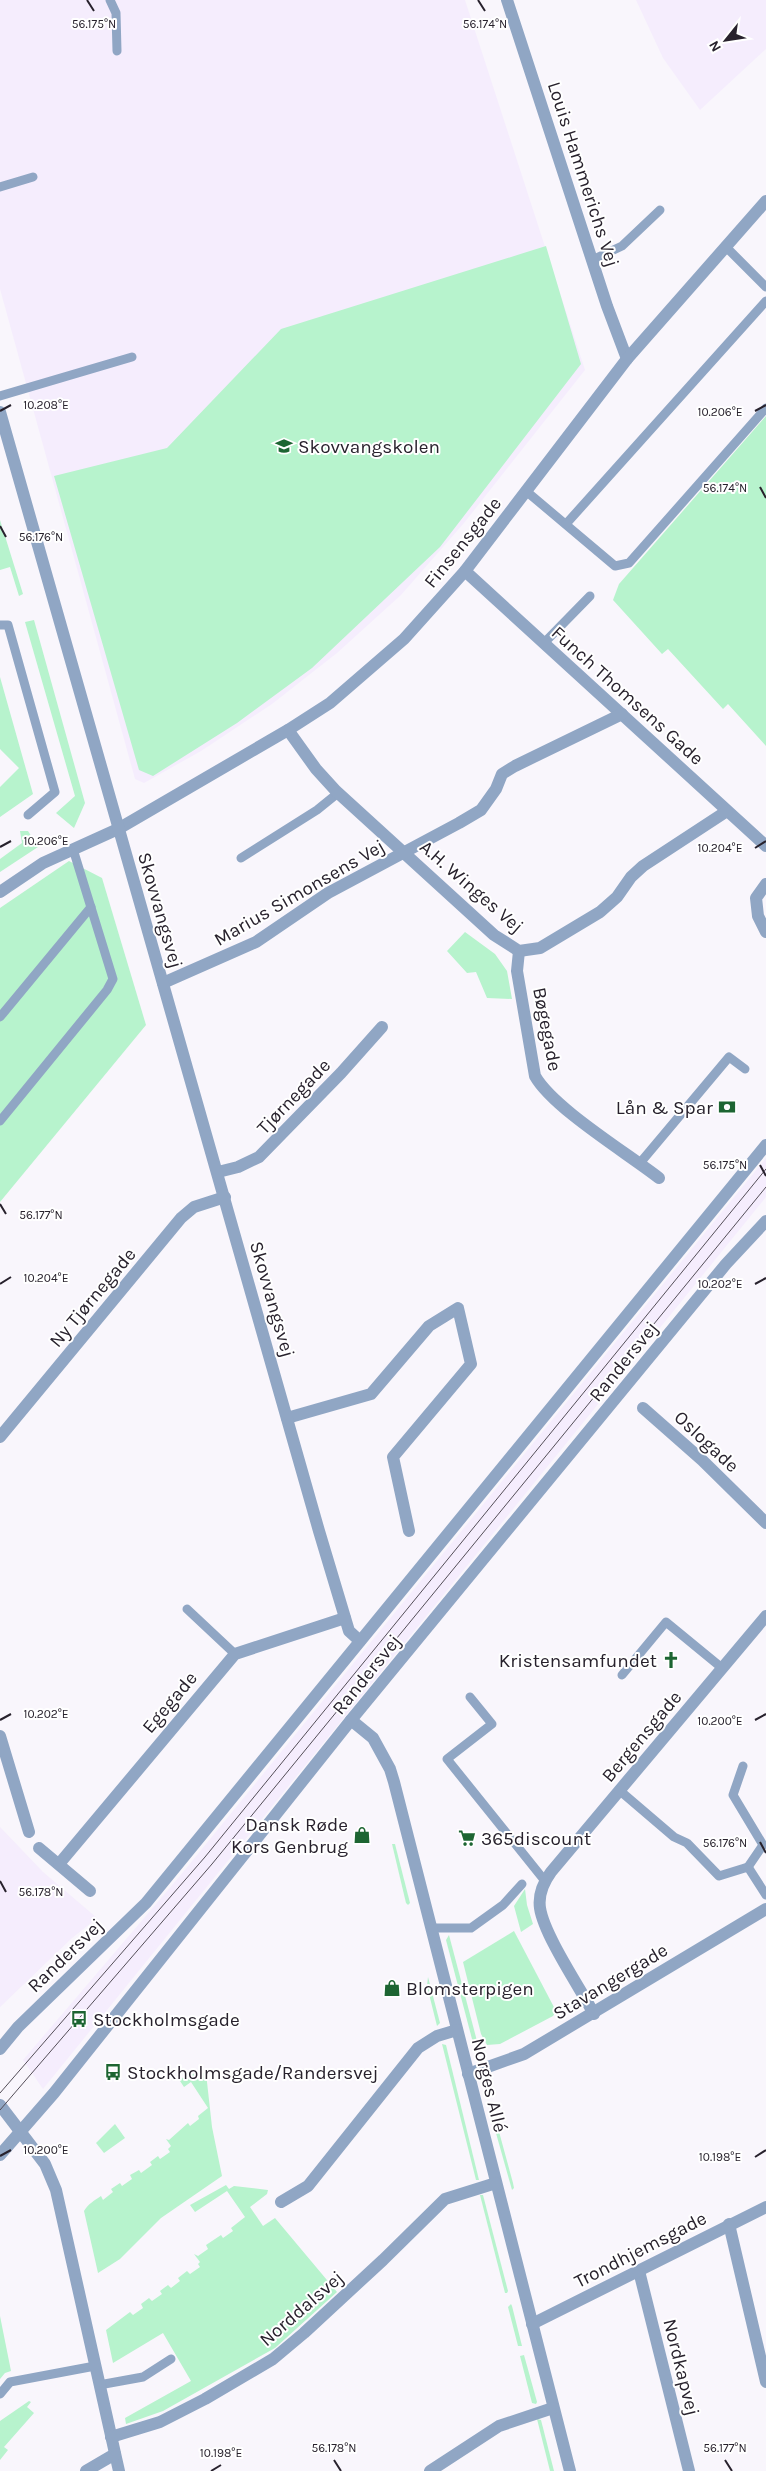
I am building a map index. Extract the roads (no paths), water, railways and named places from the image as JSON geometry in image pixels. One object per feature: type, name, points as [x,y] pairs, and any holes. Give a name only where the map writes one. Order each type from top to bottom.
[{"type":"street","name":"Louis Hammerichs Vej","points":[[508,0],[592,260],[627,359]]},
{"type":"street","name":"Finsensgade","points":[[0,892],[43,863],[118,829],[288,730],[330,703],[404,639],[465,571],[627,359],[766,201]]},
{"type":"street","name":"Skovvangsvej","points":[[0,412],[345,1618],[349,1631],[360,1642]]},
{"type":"street","name":"Funch Thomsens Gade","points":[[465,571],[727,811],[764,840]]},
{"type":"street","name":"Marius Simonsens Vej","points":[[163,983],[256,942],[328,893],[406,854],[481,810],[496,789],[502,774],[622,714]]},
{"type":"street","name":"A.H. Winges Vej","points":[[288,730],[316,769],[338,793],[494,935],[519,951],[540,948],[600,912],[617,897],[631,877],[643,866],[727,811]]},
{"type":"street","points":[[766,884],[756,898],[758,916],[766,932]]},
{"type":"street","name":"Bøgegade","points":[[519,951],[518,971],[535,1076],[540,1084],[575,1115],[659,1178]]},
{"type":"street","name":"Tjørnegade","points":[[218,1172],[238,1167],[259,1158],[341,1073],[382,1027]]},
{"type":"street","name":"Randersvej","points":[[0,2049],[18,2027],[146,1903],[766,1145]]},
{"type":"street","name":"Ny Tjørnegade","points":[[0,1437],[181,1218],[194,1207],[225,1197]]},
{"type":"street","name":"Randersvej","points":[[0,2155],[54,2092],[351,1720],[726,1264],[766,1221]]},
{"type":"street","points":[[287,1418],[371,1394],[430,1326],[458,1308],[471,1364],[394,1457],[409,1530]]},
{"type":"street","name":"Oslogade","points":[[643,1408],[702,1460],[766,1523]]},
{"type":"street","name":"Bergensgade","points":[[545,1880],[766,1616]]},
{"type":"street","points":[[235,1654],[345,1618]]},
{"type":"street","name":"Egegade","points":[[59,1864],[235,1654]]},
{"type":"street","name":"Norges Allé","points":[[351,1720],[373,1738],[390,1769],[570,2471]]},
{"type":"street","points":[[0,1736],[29,1832]]},
{"type":"street","points":[[39,1848],[90,1891]]},
{"type":"street","points":[[545,1880],[541,1889],[540,1907],[545,1926],[594,2014]]},
{"type":"street","name":"Stavangergade","points":[[468,2074],[524,2054],[766,1910]]},
{"type":"street","points":[[281,2202],[308,2186],[418,2048],[437,2036],[457,2030]]},
{"type":"street","points":[[0,2105],[45,2164],[56,2190],[118,2471]]},
{"type":"street","name":"Norddalsvej","points":[[111,2437],[160,2422],[206,2399],[273,2359],[383,2260],[445,2199],[496,2183]]},
{"type":"street","name":"Trondhjemsgade","points":[[532,2324],[766,2207]]},
{"type":"street","points":[[729,2224],[766,2382]]},
{"type":"street","name":"Nordkapvej","points":[[639,2271],[689,2471]]},
{"type":"street","points":[[430,2471],[499,2426],[553,2408]]},
{"type":"street","points":[[86,2471],[115,2454]]},
{"type":"lane","points":[[110,0],[116,13],[117,51]]},
{"type":"lane","points":[[0,187],[33,177]]},
{"type":"lane","points":[[592,260],[622,246],[660,210]]},
{"type":"lane","points":[[725,246],[766,287]]},
{"type":"lane","points":[[566,524],[766,301]]},
{"type":"lane","points":[[0,396],[132,357]]},
{"type":"lane","points":[[526,491],[615,566],[629,563],[766,408]]},
{"type":"lane","points":[[544,642],[590,596]]},
{"type":"lane","points":[[0,625],[8,625],[55,792],[28,815]]},
{"type":"lane","points":[[241,858],[317,810],[338,793]]},
{"type":"lane","points":[[0,1121],[108,990],[113,979],[73,849]]},
{"type":"lane","points":[[0,1017],[91,906]]},
{"type":"lane","points":[[640,1163],[728,1057],[745,1070]]},
{"type":"lane","points":[[187,1609],[235,1654]]},
{"type":"lane","points":[[622,1675],[666,1622],[722,1668]]},
{"type":"lane","points":[[470,1697],[492,1724],[448,1758],[545,1880]]},
{"type":"lane","points":[[619,1790],[674,1837],[687,1843],[718,1876],[748,1867],[762,1845],[733,1795],[743,1766]]},
{"type":"lane","points":[[748,1867],[766,1895]]},
{"type":"lane","points":[[431,1928],[471,1928],[503,1904],[522,1884]]},
{"type":"lane","points":[[99,2385],[143,2376],[171,2360]]},
{"type":"lane","points":[[0,2394],[10,2382],[95,2366]]},
{"type":"tram line","points":[[0,2093],[205,1857],[766,1169]]},
{"type":"tram line","points":[[0,2110],[212,1864],[766,1187]]},
{"type":"place","name":"Skovvangskolen","points":[[284,446]]},
{"type":"place","name":"Lån & Spar","points":[[727,1107]]},
{"type":"place","name":"Kristensamfundet","points":[[671,1660]]},
{"type":"place","name":"Dansk Røde Kors Genbrug","points":[[362,1835]]},
{"type":"place","name":"365discount","points":[[467,1838]]},
{"type":"place","name":"Blomsterpigen","points":[[392,1988]]},
{"type":"place","name":"Stockholmsgade","points":[[79,2019]]},
{"type":"place","name":"Stockholmsgade/Randersvej","points":[[113,2072]]}]
